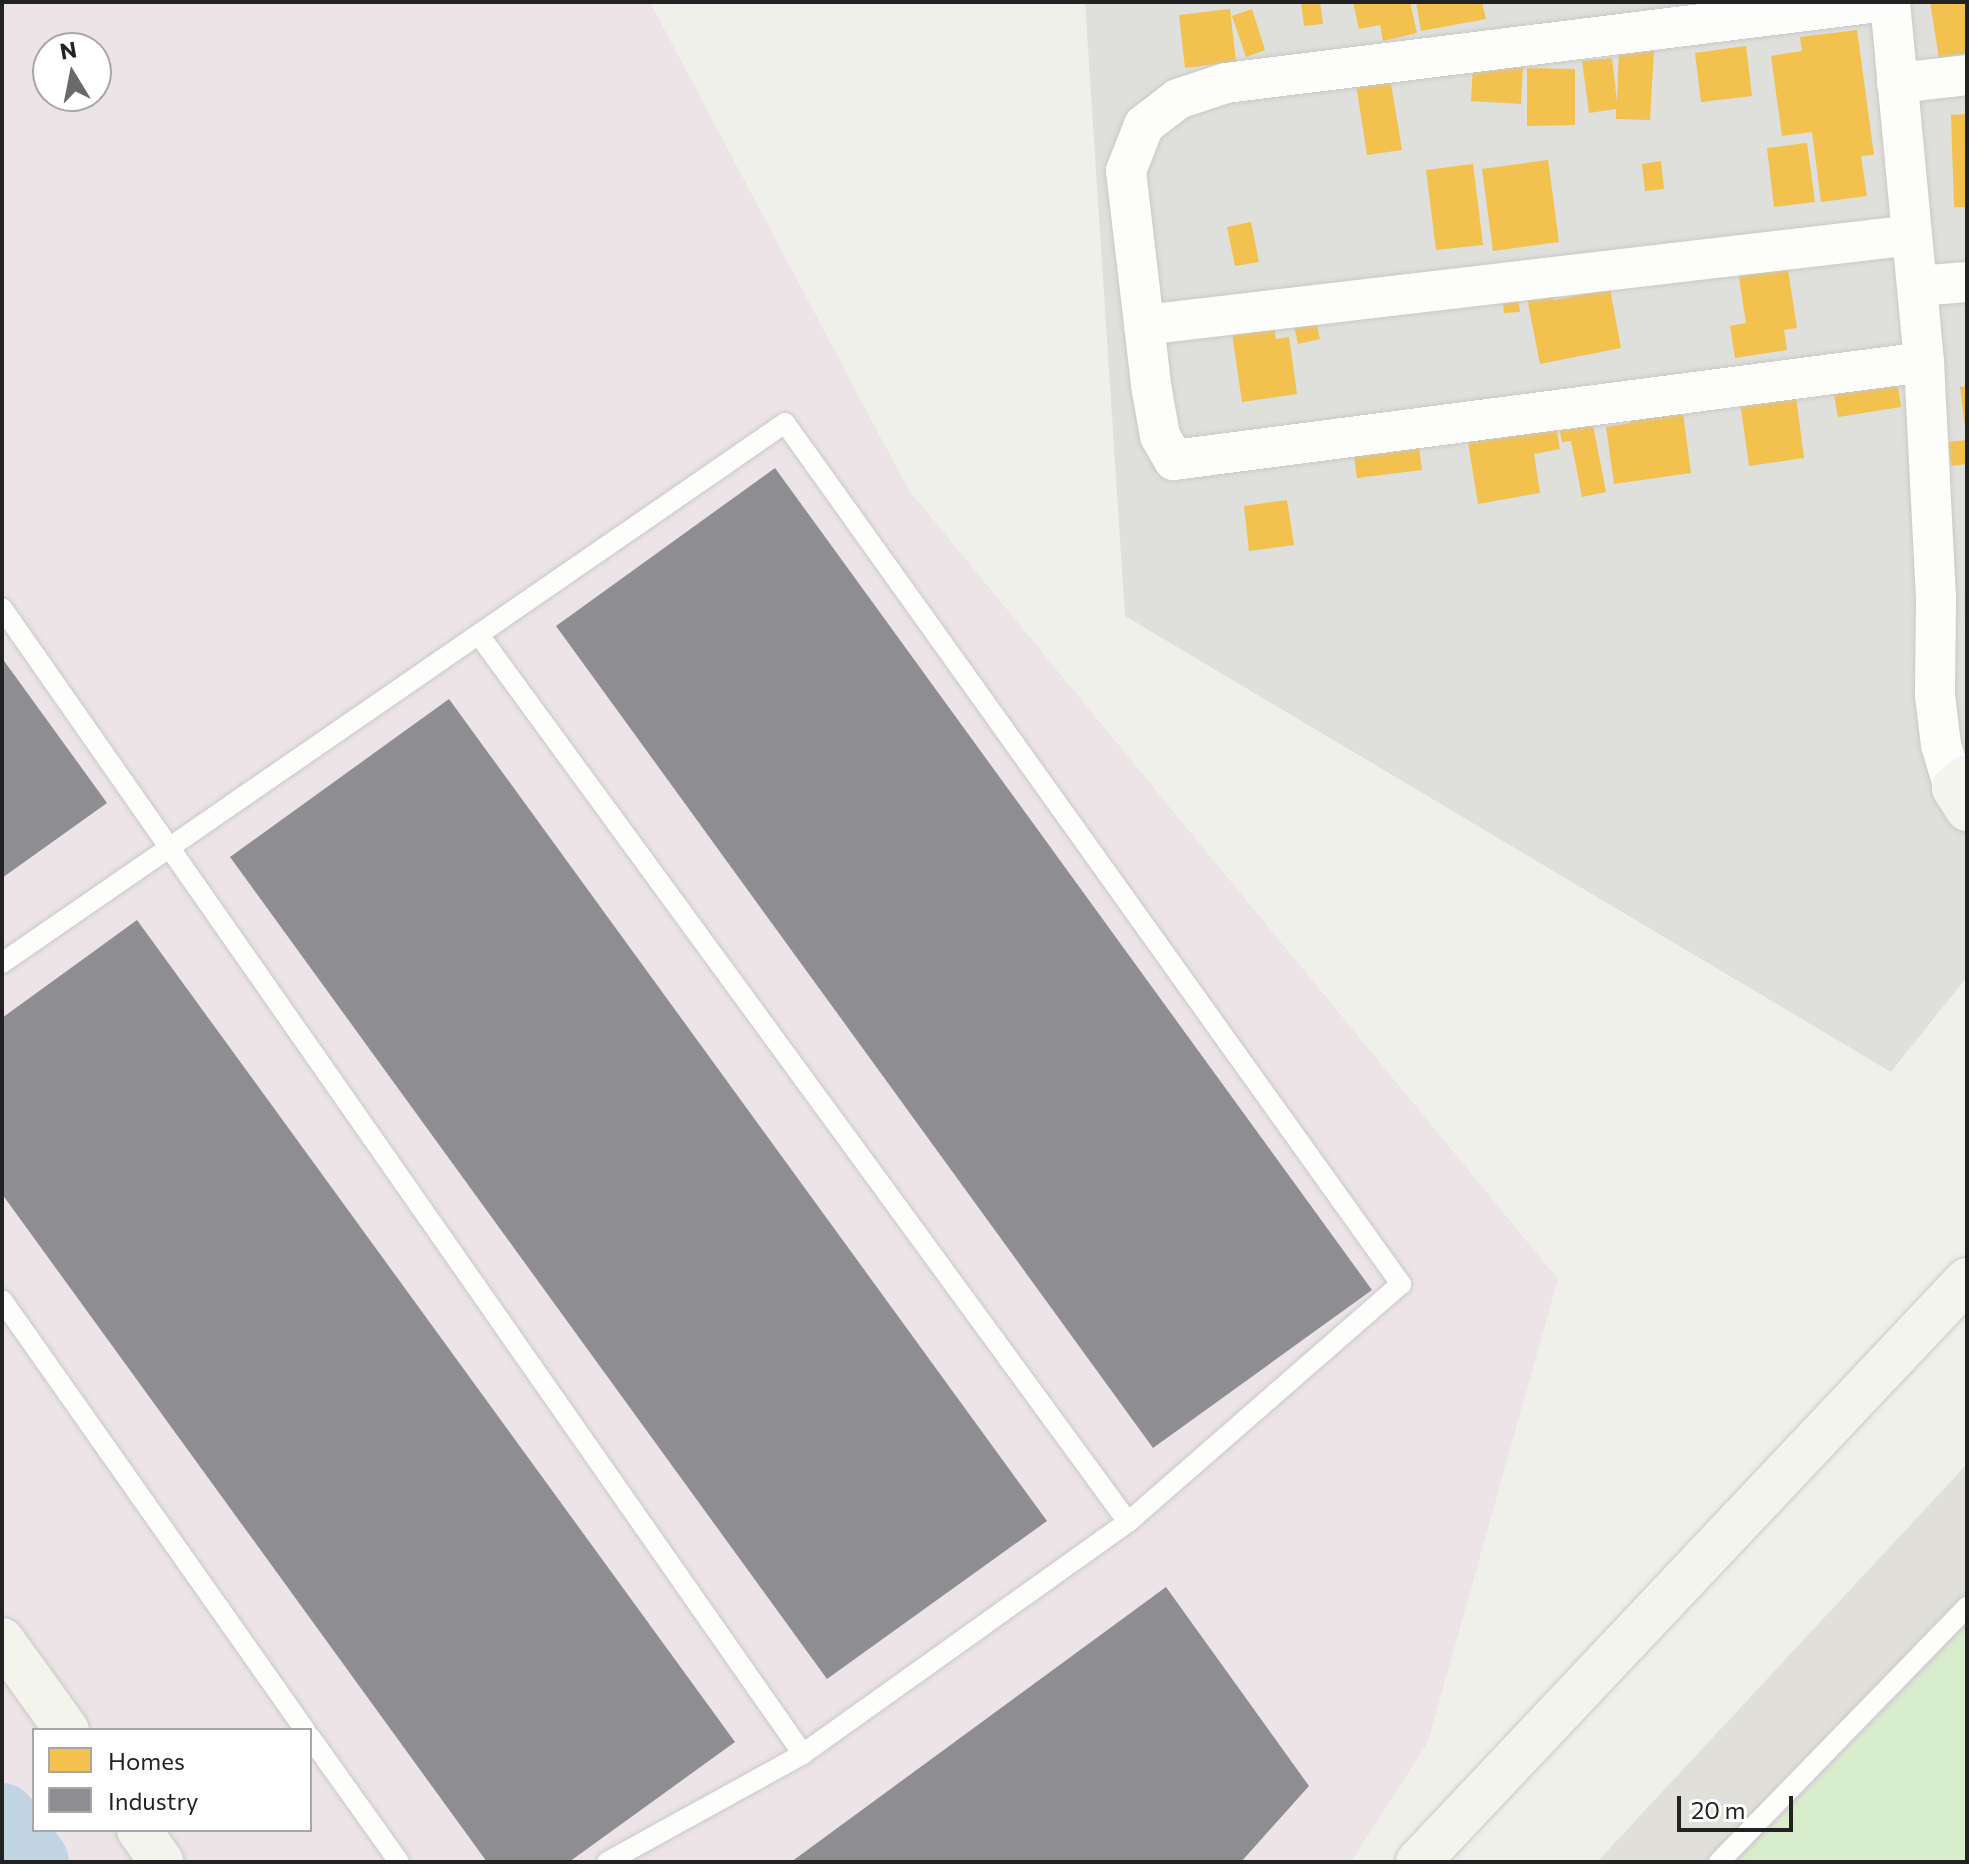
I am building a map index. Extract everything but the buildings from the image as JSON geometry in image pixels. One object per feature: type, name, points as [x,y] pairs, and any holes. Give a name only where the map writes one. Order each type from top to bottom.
[{"type":"main road","points":[[1418,1862],[1967,1280]]},
{"type":"main road","points":[[2,1640],[66,1728]]},
{"type":"main road","points":[[140,1832],[161,1862]]},
{"type":"street","points":[[1878,2],[1226,83],[1178,99],[1144,125],[1126,171],[1144,325],[1160,436],[1174,460],[1924,362]]},
{"type":"street","points":[[1890,2],[1924,362],[1936,597],[1935,695],[1941,745],[1963,791]]},
{"type":"street","points":[[1897,83],[1967,75]]},
{"type":"street","points":[[1144,325],[1912,235]]},
{"type":"street","points":[[1917,286],[1967,282]]},
{"type":"lane","points":[[2,963],[785,423],[1401,1284],[1128,1522],[803,1754],[607,1862]]},
{"type":"lane","points":[[2,608],[803,1754]]},
{"type":"lane","points":[[479,635],[1128,1522]]},
{"type":"lane","points":[[2,1300],[304,1728]]},
{"type":"lane","points":[[1719,1862],[1967,1607]]},
{"type":"lane","points":[[312,1740],[399,1862]]},
{"type":"shaded area","points":[[2,2],[650,2],[908,489],[1558,1279],[1428,1742],[1351,1862],[2,1862]]},
{"type":"shaded area","points":[[1085,2],[1967,2],[1967,977],[1891,1072],[1125,616]]},
{"type":"shaded area","points":[[1967,1464],[1967,1862],[1597,1862]]},
{"type":"green space","points":[[1967,1627],[1967,1862],[1739,1862]]},
{"type":"waterway","points":[[2,1818],[34,1862]]}]
